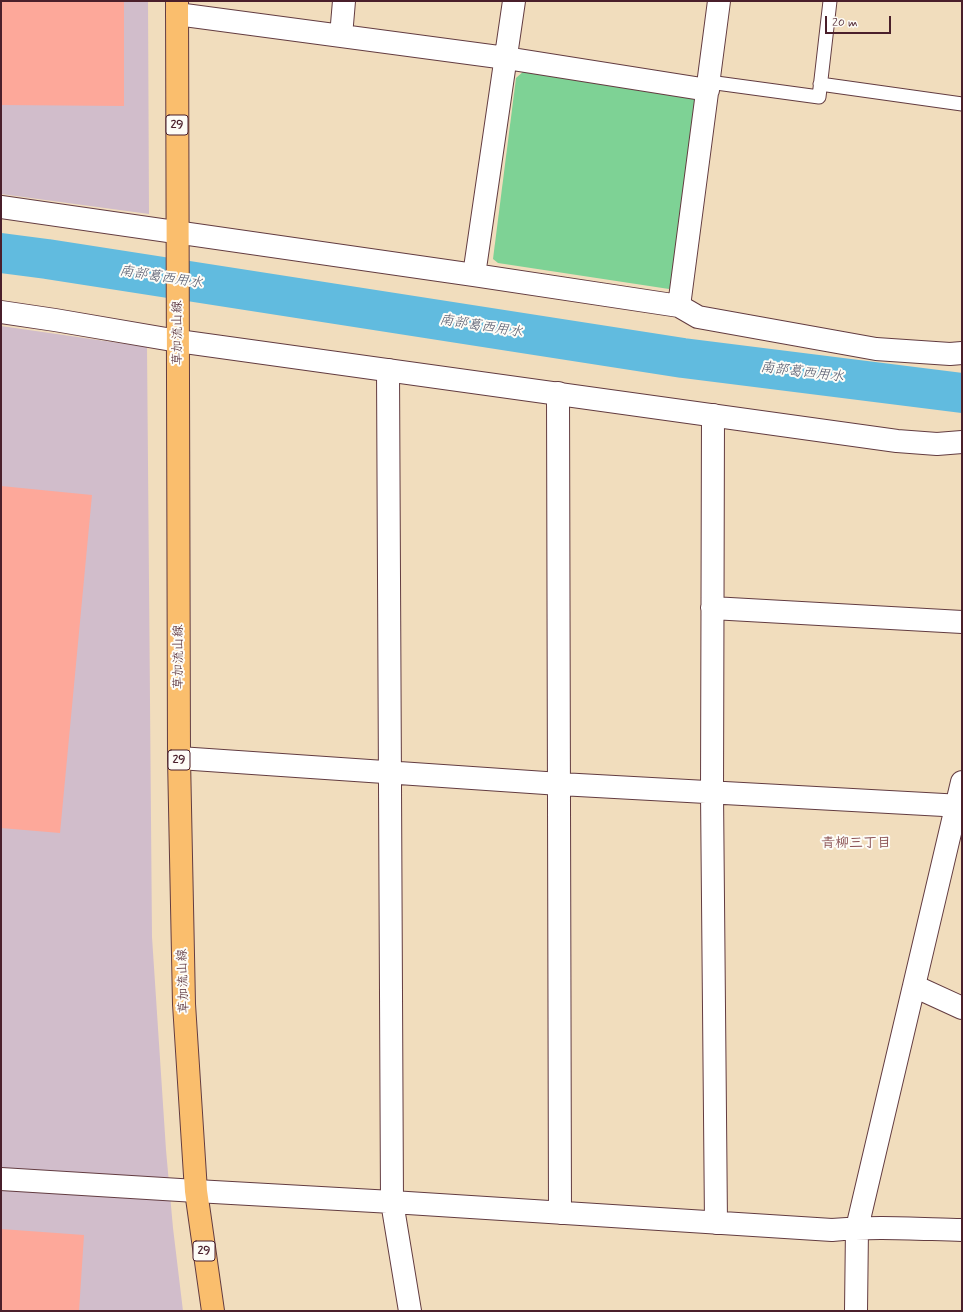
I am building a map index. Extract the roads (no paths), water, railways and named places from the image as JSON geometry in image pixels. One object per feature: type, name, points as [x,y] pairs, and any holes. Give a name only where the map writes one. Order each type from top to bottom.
[{"type":"main road","name":"草加流山線","points":[[177,7],[178,758],[184,1004],[196,1191],[213,1311]]},
{"type":"street","points":[[341,36],[344,1]]},
{"type":"street","points":[[474,274],[514,1]]},
{"type":"street","points":[[679,306],[719,1]]},
{"type":"street","points":[[177,7],[341,36],[709,86]]},
{"type":"street","points":[[1,207],[178,240],[474,274],[679,306],[698,317],[876,349],[950,354],[962,353]]},
{"type":"street","points":[[1,312],[55,320],[178,334],[388,370],[897,441],[937,444],[962,442]]},
{"type":"street","points":[[388,370],[392,1202],[410,1311]]},
{"type":"street","points":[[558,394],[560,1213]]},
{"type":"street","points":[[713,415],[712,793],[716,1223]]},
{"type":"street","points":[[712,608],[962,622]]},
{"type":"street","points":[[178,758],[560,784],[959,806]]},
{"type":"street","points":[[856,1311],[857,1228],[914,986],[959,806],[962,782]]},
{"type":"street","points":[[914,986],[962,1008]]},
{"type":"street","points":[[1,1179],[832,1230],[857,1228],[962,1230]]},
{"type":"lane","points":[[709,86],[819,97],[830,1]]},
{"type":"lane","points":[[820,84],[962,104]]},
{"type":"waterway","name":"南部葛西用水","points":[[1,253],[683,358],[962,393]]},
{"type":"district","name":"青柳三丁目","points":[[856,844]]}]
